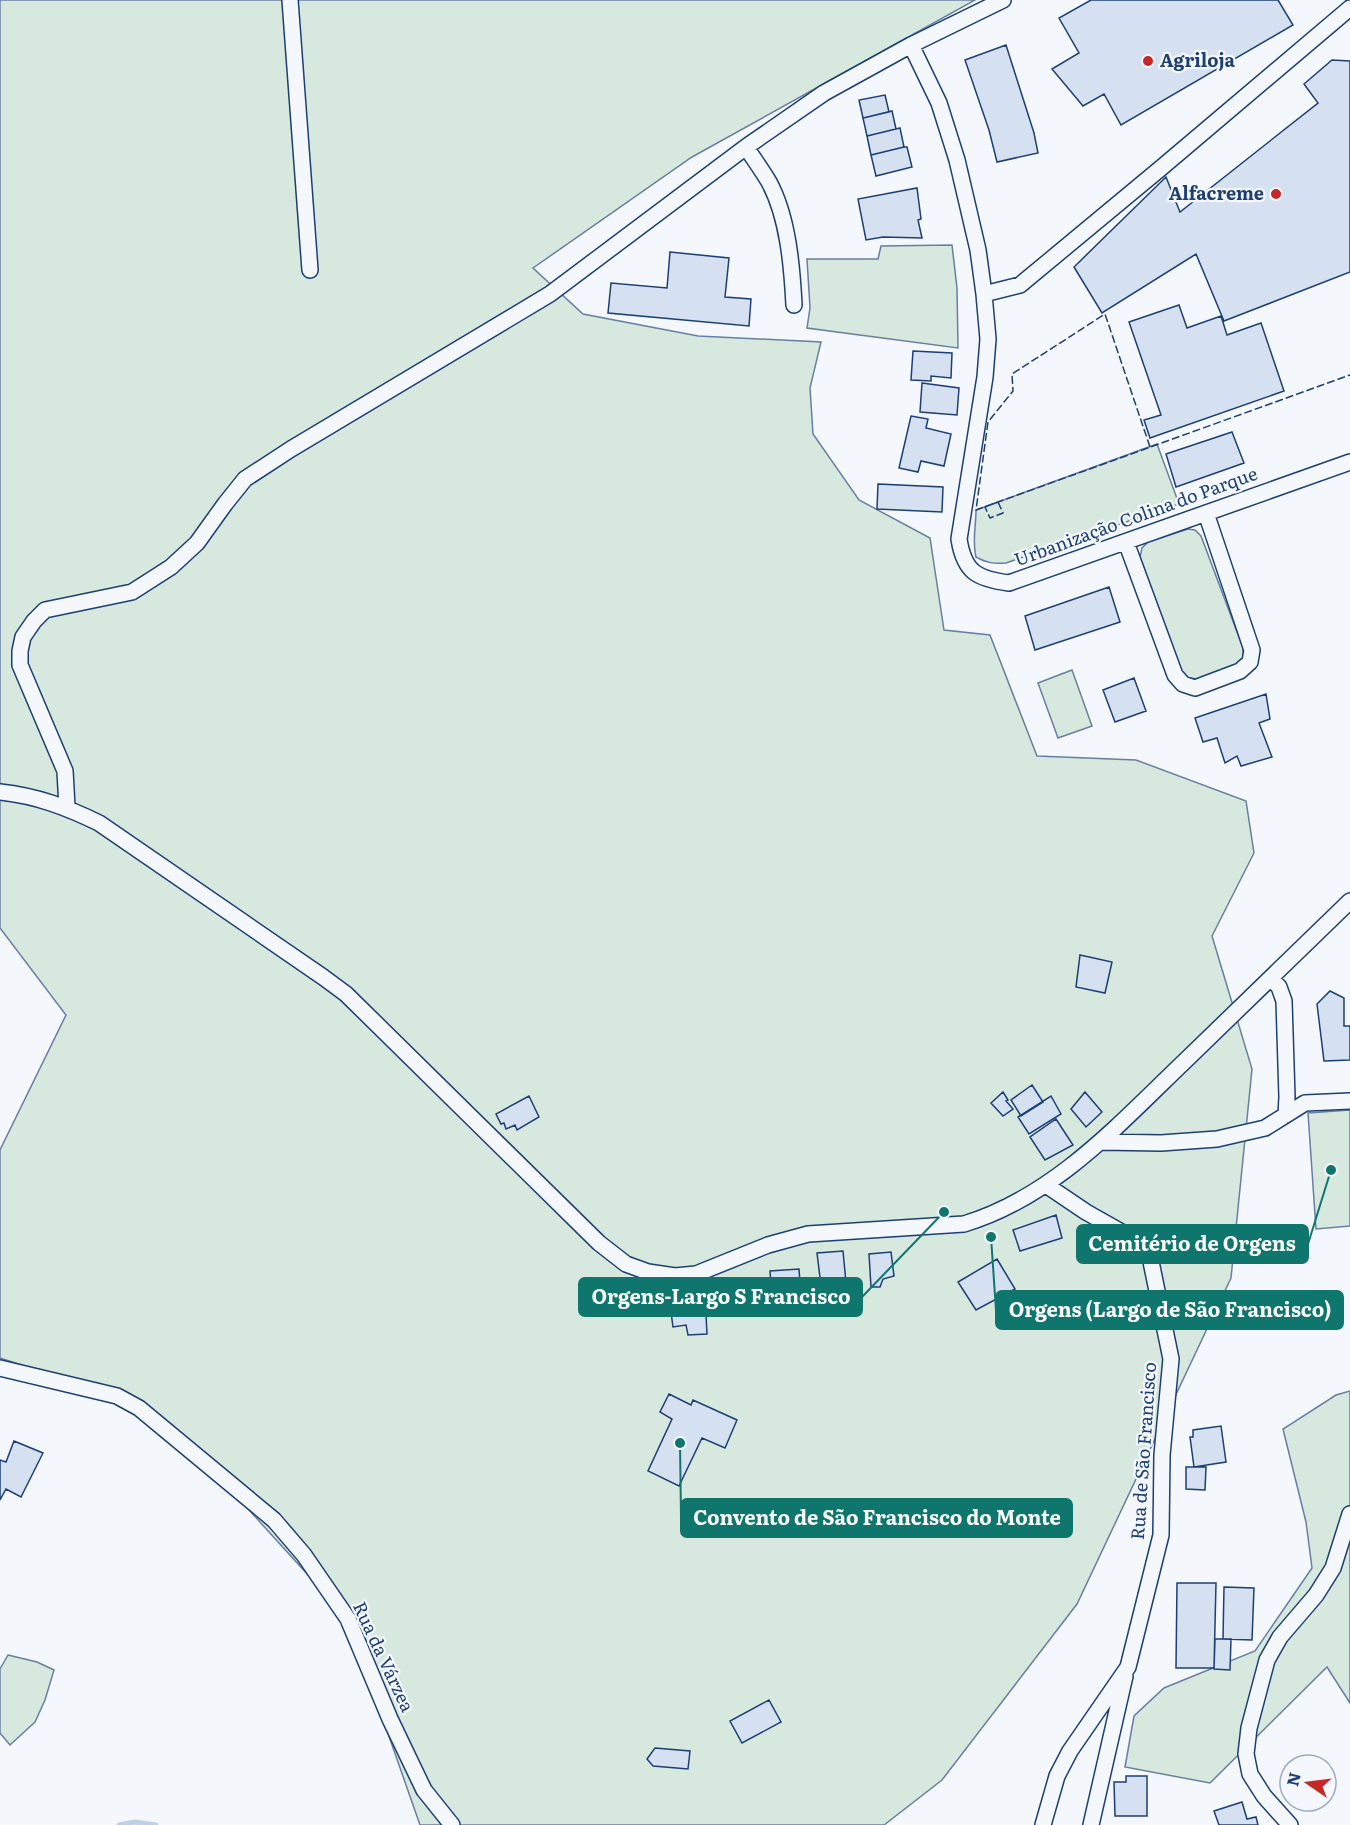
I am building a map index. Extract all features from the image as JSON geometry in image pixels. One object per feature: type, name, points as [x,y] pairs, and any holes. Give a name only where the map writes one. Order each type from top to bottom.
[{"type":"street","points":[[290,0],[310,270]]},
{"type":"street","points":[[67,807],[65,771],[20,665],[23,637],[45,610],[132,592],[171,567],[198,543],[245,479],[550,294],[746,147],[824,93],[911,45],[1002,0]]},
{"type":"street","points":[[984,294],[1020,285],[1350,8]]},
{"type":"street","name":"Urbanização Colina do Parque","points":[[911,45],[939,103],[957,160],[978,250],[984,294],[988,339],[986,368],[959,539],[962,555],[980,577],[990,581],[1008,583],[1350,462]]},
{"type":"street","points":[[746,147],[769,183],[781,216],[792,263],[794,305]]},
{"type":"street","points":[[1126,542],[1175,675],[1183,684],[1195,688],[1240,671],[1250,662],[1252,650],[1206,513]]},
{"type":"street","points":[[0,792],[30,796],[67,807],[109,829],[346,994],[591,1235],[626,1264],[648,1272],[675,1276],[696,1274],[768,1245],[808,1234],[964,1224],[982,1219],[1046,1185],[1101,1142],[1350,901]]},
{"type":"street","points":[[1270,978],[1279,987],[1284,1001],[1286,1115]]},
{"type":"street","points":[[1101,1142],[1161,1143],[1216,1138],[1265,1128],[1305,1103],[1350,1101]]},
{"type":"street","name":"Rua de São Francisco","points":[[1043,1825],[1057,1776],[1070,1751],[1128,1667],[1161,1536],[1162,1455],[1171,1359],[1148,1247],[1086,1212],[1046,1185]]},
{"type":"street","name":"Rua da Várzea","points":[[0,1368],[117,1395],[139,1408],[274,1520],[304,1555],[348,1619],[390,1719],[424,1790],[452,1825]]},
{"type":"street","points":[[1290,1825],[1264,1796],[1250,1774],[1246,1754],[1249,1728],[1267,1660],[1280,1637],[1316,1595],[1333,1568],[1350,1514]]},
{"type":"street","points":[[1091,1825],[1128,1667]]},
{"type":"shaded area","points":[[0,0],[975,0],[692,157],[533,268],[583,314],[698,336],[821,342],[810,388],[813,434],[859,500],[930,538],[944,630],[990,635],[1037,756],[1136,760],[1246,801],[1254,853],[1212,936],[1252,1069],[1231,1278],[1077,1604],[942,1780],[884,1825],[420,1825],[348,1619],[210,1467],[117,1396],[0,1358],[0,1150],[66,1015],[0,928]]},
{"type":"shaded area","points":[[952,245],[957,288],[958,348],[807,328],[810,308],[807,259],[878,259],[881,246]]},
{"type":"shaded area","points":[[1157,444],[1179,504],[1006,563],[991,563],[976,557],[974,539],[976,510]]},
{"type":"shaded area","points":[[1188,529],[1195,530],[1201,536],[1243,648],[1243,659],[1236,665],[1197,679],[1189,678],[1181,673],[1140,557],[1142,548],[1148,542]]},
{"type":"shaded area","points":[[1072,670],[1092,726],[1058,738],[1038,683]]},
{"type":"shaded area","points":[[1350,1110],[1350,1226],[1316,1229],[1308,1113]]},
{"type":"shaded area","points":[[1350,1391],[1350,1703],[1327,1667],[1210,1783],[1125,1767],[1134,1716],[1164,1688],[1255,1651],[1312,1568],[1306,1522],[1283,1429],[1336,1395]]},
{"type":"shaded area","points":[[8,1655],[37,1662],[54,1670],[45,1700],[35,1722],[10,1745],[0,1733],[0,1669]]},
{"type":"building","name":"Agriloja","points":[[1091,0],[1278,0],[1293,25],[1121,125],[1104,94],[1083,106],[1052,69],[1079,53],[1059,18]]},
{"type":"building","points":[[1006,45],[1034,133],[1038,153],[997,162],[989,130],[965,60]]},
{"type":"building","name":"Alfacreme","points":[[1332,60],[1350,61],[1350,272],[1224,321],[1196,254],[1102,313],[1074,267],[1166,177],[1180,212],[1318,103],[1304,84]]},
{"type":"building","points":[[885,95],[889,112],[863,118],[859,100]]},
{"type":"building","points":[[892,111],[896,129],[867,136],[863,118]]},
{"type":"building","points":[[900,128],[904,147],[871,155],[867,136]]},
{"type":"building","points":[[907,147],[912,167],[876,176],[871,155]]},
{"type":"building","points":[[917,188],[921,219],[918,220],[922,238],[883,237],[866,240],[858,199]]},
{"type":"building","points":[[670,252],[729,258],[725,297],[751,299],[749,326],[608,313],[611,283],[667,288]]},
{"type":"building","points":[[1179,305],[1187,328],[1221,316],[1227,335],[1261,323],[1284,391],[1150,438],[1144,420],[1161,415],[1129,322]]},
{"type":"building","points":[[913,351],[952,353],[951,378],[931,376],[931,381],[911,380]]},
{"type":"building","points":[[922,383],[959,388],[957,415],[920,412]]},
{"type":"building","points":[[911,416],[928,419],[926,428],[951,434],[944,466],[921,461],[918,472],[899,468]]},
{"type":"building","points":[[1232,432],[1244,463],[1176,487],[1166,454]]},
{"type":"building","points":[[878,484],[943,487],[942,512],[877,509]]},
{"type":"building","points":[[1109,587],[1120,622],[1035,650],[1025,616]]},
{"type":"building","points":[[1134,678],[1146,711],[1115,722],[1103,690]]},
{"type":"building","points":[[1266,694],[1270,719],[1259,723],[1272,757],[1241,766],[1237,756],[1225,763],[1217,738],[1203,742],[1195,718]]},
{"type":"building","points":[[1080,955],[1112,962],[1105,993],[1076,987]]},
{"type":"building","points":[[1330,991],[1344,998],[1344,1026],[1350,1026],[1350,1060],[1324,1061],[1317,1004]]},
{"type":"building","points":[[1032,1085],[1043,1102],[1021,1116],[1011,1100]]},
{"type":"building","points":[[1003,1092],[1008,1100],[1006,1101],[1013,1109],[1003,1116],[991,1103]]},
{"type":"building","points":[[1085,1092],[1102,1112],[1086,1127],[1071,1109]]},
{"type":"building","points":[[529,1096],[539,1117],[517,1130],[515,1125],[506,1129],[496,1114]]},
{"type":"building","points":[[1051,1096],[1061,1114],[1029,1134],[1018,1117]]},
{"type":"building","points":[[1056,1119],[1073,1145],[1045,1160],[1030,1137]]},
{"type":"building","points":[[1056,1215],[1062,1238],[1020,1251],[1013,1230]]},
{"type":"building","points":[[843,1251],[847,1293],[822,1294],[817,1253]]},
{"type":"building","points":[[891,1252],[894,1276],[883,1279],[880,1287],[871,1287],[869,1254]]},
{"type":"building","points":[[997,1259],[1015,1289],[976,1310],[958,1282]]},
{"type":"building","points":[[799,1269],[802,1310],[773,1314],[770,1271]]},
{"type":"building","points":[[705,1296],[707,1334],[688,1335],[686,1325],[673,1327],[671,1312],[666,1313],[663,1300]]},
{"type":"building","points":[[669,1394],[691,1405],[693,1400],[737,1420],[725,1448],[702,1438],[679,1486],[648,1471],[672,1419],[660,1412]]},
{"type":"building","points":[[1221,1426],[1226,1462],[1194,1467],[1190,1437],[1193,1437],[1193,1430]]},
{"type":"building","points":[[14,1441],[43,1453],[21,1497],[6,1489],[0,1500],[0,1460],[6,1462]]},
{"type":"building","points":[[1186,1467],[1206,1467],[1205,1490],[1186,1489]]},
{"type":"building","points":[[1177,1583],[1216,1583],[1214,1668],[1176,1668]]},
{"type":"building","points":[[1224,1587],[1254,1588],[1252,1640],[1223,1639]]},
{"type":"building","points":[[1215,1639],[1231,1639],[1230,1670],[1214,1669]]},
{"type":"building","points":[[769,1700],[781,1722],[742,1743],[730,1721]]},
{"type":"building","points":[[655,1748],[690,1751],[688,1769],[653,1766],[647,1759]]},
{"type":"building","points":[[1126,1776],[1147,1776],[1147,1816],[1115,1816],[1114,1782],[1126,1782]]},
{"type":"building","points":[[1242,1802],[1247,1819],[1256,1817],[1258,1825],[1219,1825],[1214,1811]]},
{"type":"waterway","points":[[119,1825],[135,1822],[156,1825]]},
{"type":"fence","points":[[1150,447],[1105,314],[1012,374],[1013,391],[988,422],[976,510],[1350,375]]},
{"type":"fence","points":[[998,502],[1003,513],[990,518],[985,507],[998,502]]},
{"type":"place","name":"Agriloja","points":[[1148,61]]},
{"type":"place","name":"Alfacreme","points":[[1276,194]]},
{"type":"place","name":"Cemitério de Orgens","points":[[1331,1170]]},
{"type":"place","name":"Orgens-Largo S Francisco","points":[[944,1212]]},
{"type":"place","name":"Orgens (Largo de São Francisco)","points":[[991,1237]]},
{"type":"place","name":"Convento de São Francisco do Monte","points":[[680,1443]]}]
